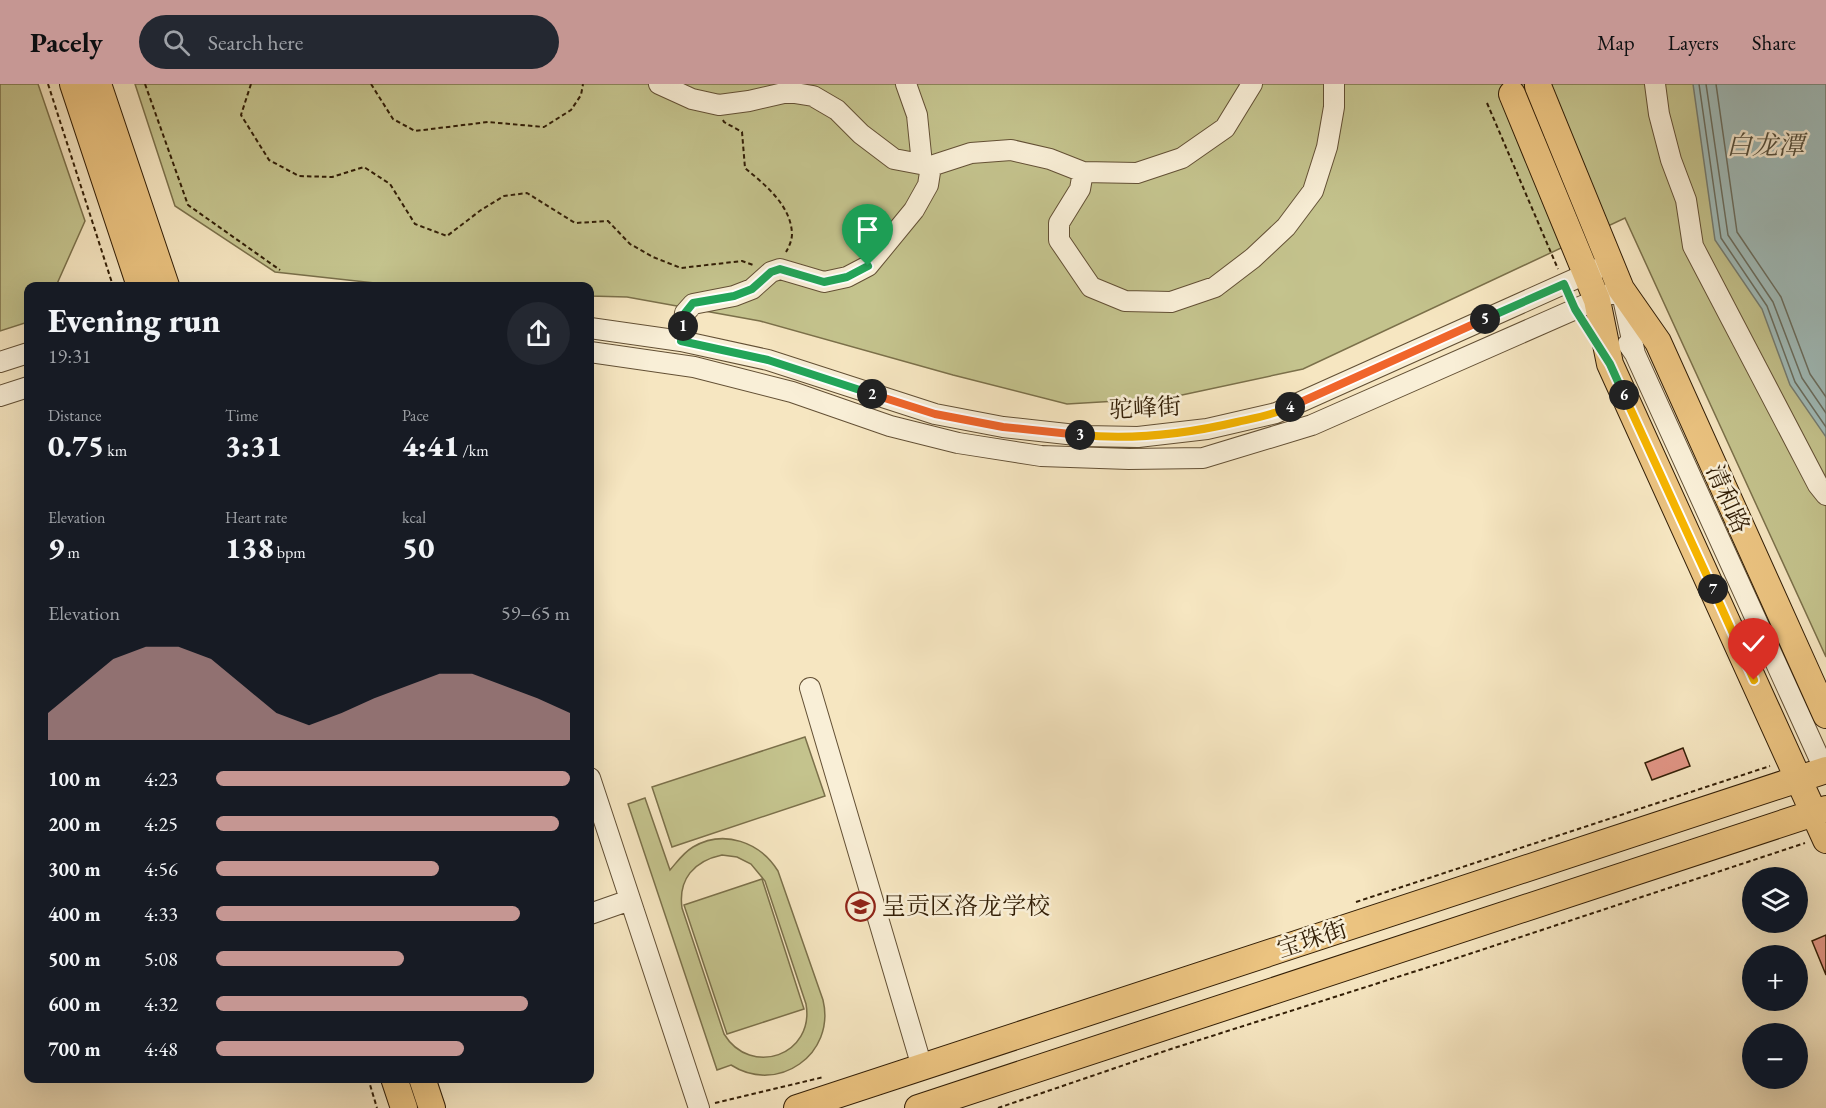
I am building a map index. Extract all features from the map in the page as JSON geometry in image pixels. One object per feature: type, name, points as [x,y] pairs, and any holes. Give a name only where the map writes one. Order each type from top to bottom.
[{"type":"main road","points":[[73,84],[139,282]]},
{"type":"main road","points":[[98,84],[165,282]]},
{"type":"main road","name":"清和路","points":[[1538,86],[1621,289],[1658,342],[1826,715]]},
{"type":"main road","name":"清和路","points":[[1512,94],[1575,279],[1597,300],[1610,364],[1795,769],[1823,825]]},
{"type":"main road","name":"宝珠街","points":[[797,1108],[1795,769],[1826,771]]},
{"type":"main road","name":"宝珠街","points":[[918,1108],[1823,825]]},
{"type":"main road","points":[[396,1083],[404,1108]]},
{"type":"main road","points":[[424,1083],[432,1108]]},
{"type":"street","points":[[659,84],[692,99],[719,105],[788,92],[813,96],[837,110],[861,134],[894,159],[927,165],[971,153],[1011,150],[1050,159],[1083,172],[1137,173],[1182,158],[1225,128],[1252,84]]},
{"type":"street","points":[[681,341],[685,313],[693,303],[734,296],[752,289],[776,271],[824,282],[847,277],[868,266],[914,210],[928,185],[927,165],[917,115],[906,84]]},
{"type":"street","points":[[1083,172],[1080,189],[1059,223],[1059,240],[1091,287],[1125,301],[1170,302],[1215,287],[1253,258],[1286,227],[1312,191],[1327,147],[1334,107],[1334,84]]},
{"type":"street","points":[[1654,84],[1671,160],[1686,200],[1693,246],[1818,486],[1826,495]]},
{"type":"street","name":"驼峰街","points":[[594,329],[681,341],[768,360],[935,414],[1003,427],[1085,436],[1138,437],[1207,429],[1276,413],[1610,262]]},
{"type":"street","name":"驼峰街","points":[[594,353],[694,367],[792,392],[890,426],[958,443],[1041,456],[1129,459],[1203,458],[1312,425],[1621,289]]},
{"type":"street","name":"清和路","points":[[1621,289],[1635,354]]},
{"type":"street","name":"清和路","points":[[1597,300],[1635,354],[1826,771]]},
{"type":"street","points":[[0,362],[24,354]]},
{"type":"street","points":[[0,396],[24,388]]},
{"type":"street","points":[[810,688],[922,1067]]},
{"type":"street","points":[[594,790],[630,900],[705,1106]]},
{"type":"street","points":[[594,913],[630,900]]},
{"type":"path","points":[[48,84],[112,282]]},
{"type":"path","points":[[145,84],[188,205],[280,270]]},
{"type":"path","points":[[251,84],[241,115],[269,160],[299,176],[332,177],[364,167],[390,184],[415,224],[447,236],[504,196],[527,193],[575,223],[608,221],[630,244],[653,257],[681,268],[742,261],[776,271],[792,236],[788,214],[769,189],[746,168],[742,132],[724,123],[719,105]]},
{"type":"path","points":[[249,88],[256,84]]},
{"type":"path","points":[[371,84],[393,119],[415,131],[488,123],[544,127],[571,110],[581,95],[583,84]]},
{"type":"path","points":[[1487,103],[1575,279]]},
{"type":"path","points":[[1347,905],[1795,769]]},
{"type":"path","points":[[998,1108],[1171,1049],[1454,959],[1823,825]]},
{"type":"path","points":[[705,1106],[829,1076]]},
{"type":"path","points":[[370,1083],[377,1108]]},
{"type":"shaded area","points":[[0,84],[38,84],[85,221],[58,282],[24,282],[24,323],[0,331]]},
{"type":"shaded area","points":[[135,84],[1826,84],[1826,657],[1625,218],[1303,369],[1168,398],[1067,404],[760,321],[627,297],[594,296],[594,282],[366,282],[275,272],[175,206]]},
{"type":"shaded area","points":[[805,737],[825,796],[672,847],[652,787]]},
{"type":"shaded area","points":[[645,798],[670,870],[693,847],[717,839],[729,839],[740,841],[761,852],[778,871],[823,1000],[825,1020],[821,1037],[812,1052],[800,1064],[784,1072],[767,1075],[749,1073],[731,1065],[717,1070],[628,804]],"holes":[[[722,855],[737,857],[751,864],[765,881],[806,1004],[806,1022],[801,1036],[791,1048],[778,1055],[764,1057],[749,1055],[736,1047],[724,1034],[682,908],[683,888],[690,873],[696,867]]]},
{"type":"shaded area","points":[[762,879],[804,1009],[727,1034],[684,905]]},
{"type":"water","name":"白龙潭","points":[[1693,84],[1826,84],[1826,437],[1790,385],[1762,309],[1715,240]]},
{"type":"building","points":[[1683,748],[1690,766],[1652,780],[1645,763]]},
{"type":"building","points":[[1826,935],[1826,975],[1812,941]]},
{"type":"place","name":"呈贡区洛龙学校","points":[[861,906]]},
{"type":"route","points":[[868,266],[847,277],[824,282],[780,269],[771,272],[752,289],[734,296],[693,303],[685,313],[681,341],[768,360],[935,414],[1003,427],[1085,436],[1138,437],[1207,429],[1276,413],[1564,284],[1575,309],[1610,364],[1754,680]]}]
